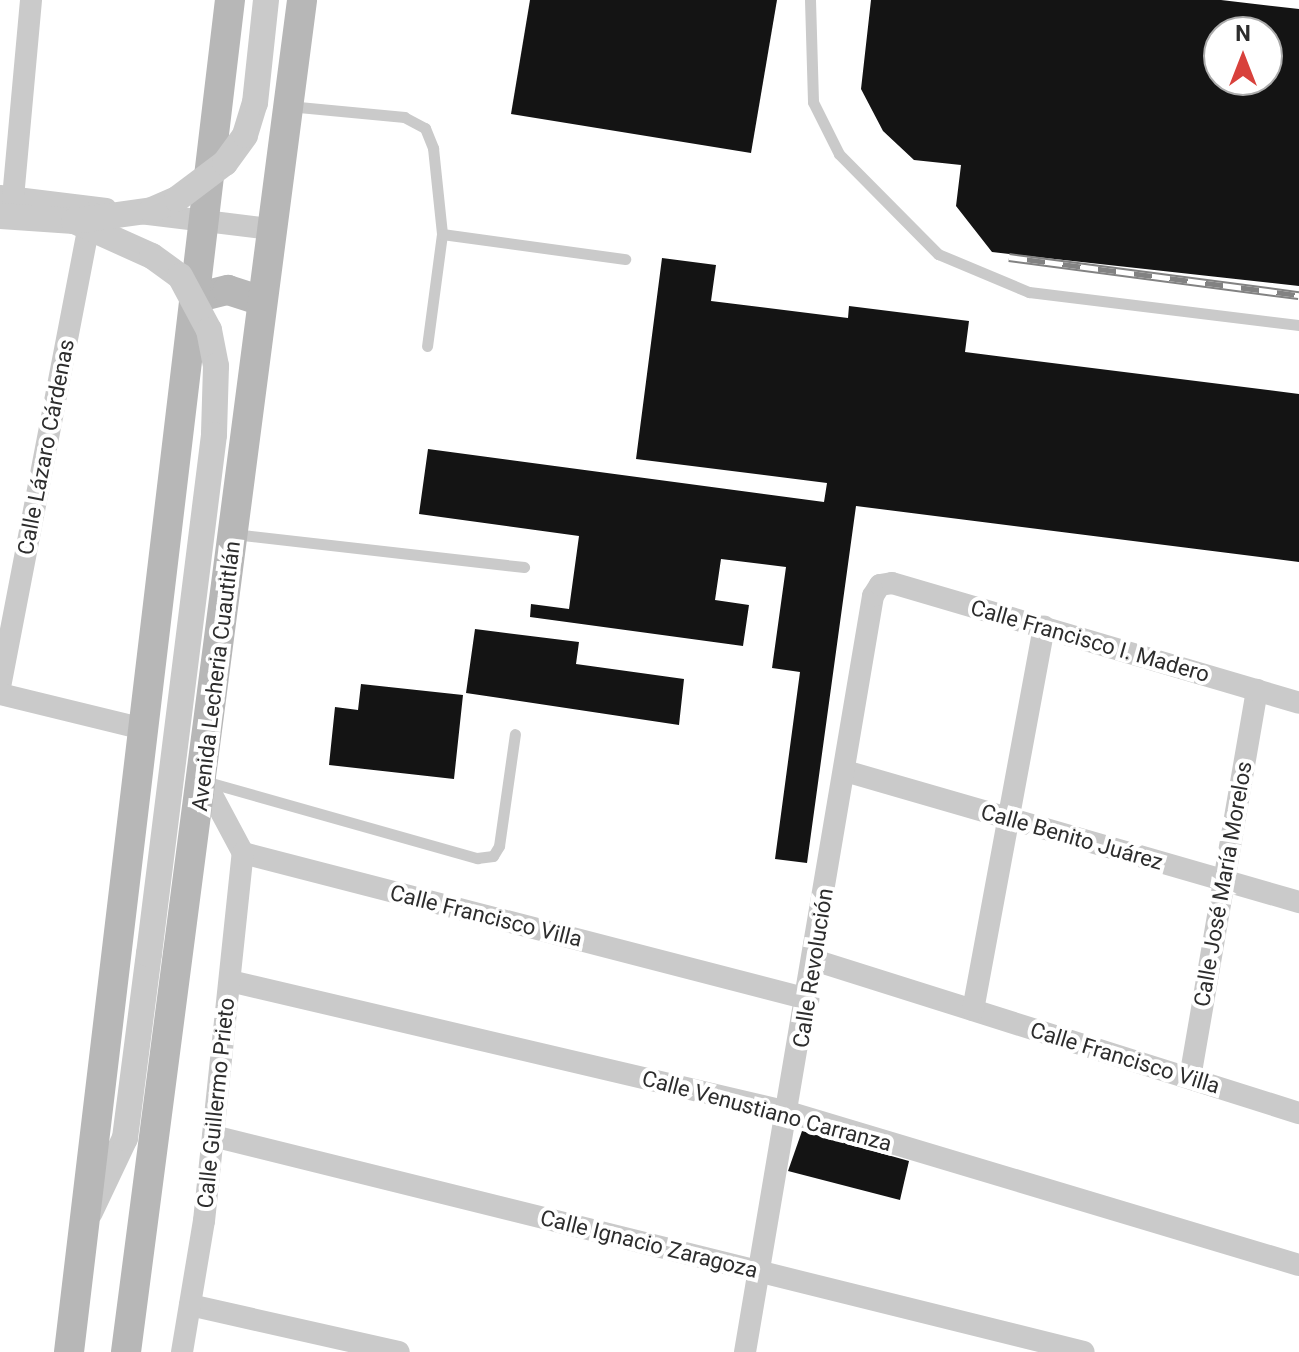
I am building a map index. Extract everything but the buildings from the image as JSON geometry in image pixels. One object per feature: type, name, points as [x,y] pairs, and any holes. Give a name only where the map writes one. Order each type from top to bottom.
[{"type":"main road","points":[[69,1352],[230,0]]},
{"type":"main road","name":"Avenida Lecheria Cuautitlán","points":[[126,1352],[204,780],[261,301],[302,0]]},
{"type":"main road","points":[[195,298],[228,290],[261,301]]},
{"type":"street","points":[[31,0],[4,204],[83,214],[204,220],[271,229]]},
{"type":"street","points":[[83,214],[152,210],[187,193],[225,163],[245,135],[255,103],[266,0]]},
{"type":"street","points":[[83,214],[180,276],[194,293],[209,330],[216,366],[214,435],[125,1138],[85,1222]]},
{"type":"street","name":"Calle Lázaro Cárdenas","points":[[0,687],[83,214]]},
{"type":"street","name":"Calle Francisco I. Madero","points":[[880,585],[892,583],[1299,703]]},
{"type":"street","name":"Calle Revolución","points":[[745,1352],[808,999],[873,596],[880,585]]},
{"type":"street","points":[[973,1010],[1044,627]]},
{"type":"street","name":"Calle José María Morelos","points":[[1190,1078],[1257,690]]},
{"type":"street","points":[[0,694],[144,729]]},
{"type":"street","name":"Calle Benito Juárez","points":[[845,771],[1299,902]]},
{"type":"street","points":[[204,780],[243,853]]},
{"type":"street","name":"Calle Francisco Villa","points":[[243,853],[808,999]]},
{"type":"street","name":"Calle Guillermo Prieto","points":[[182,1352],[213,1136],[243,853]]},
{"type":"street","name":"Calle Francisco Villa","points":[[814,960],[1299,1113]]},
{"type":"street","name":"Calle Venustiano Carranza","points":[[230,981],[788,1112],[1299,1265]]},
{"type":"street","name":"Calle Ignacio Zaragoza","points":[[213,1136],[1084,1352]]},
{"type":"street","points":[[190,1305],[399,1352]]},
{"type":"lane","points":[[810,0],[813,102],[839,154],[938,254],[1029,292],[1299,325]]},
{"type":"lane","points":[[288,106],[404,117],[425,128],[433,148],[442,234],[427,346]]},
{"type":"lane","points":[[442,234],[625,259]]},
{"type":"lane","points":[[233,534],[524,567]]},
{"type":"lane","points":[[204,780],[477,858],[493,856],[499,846],[515,734]]},
{"type":"railway","points":[[1009,257],[1299,295]]}]
